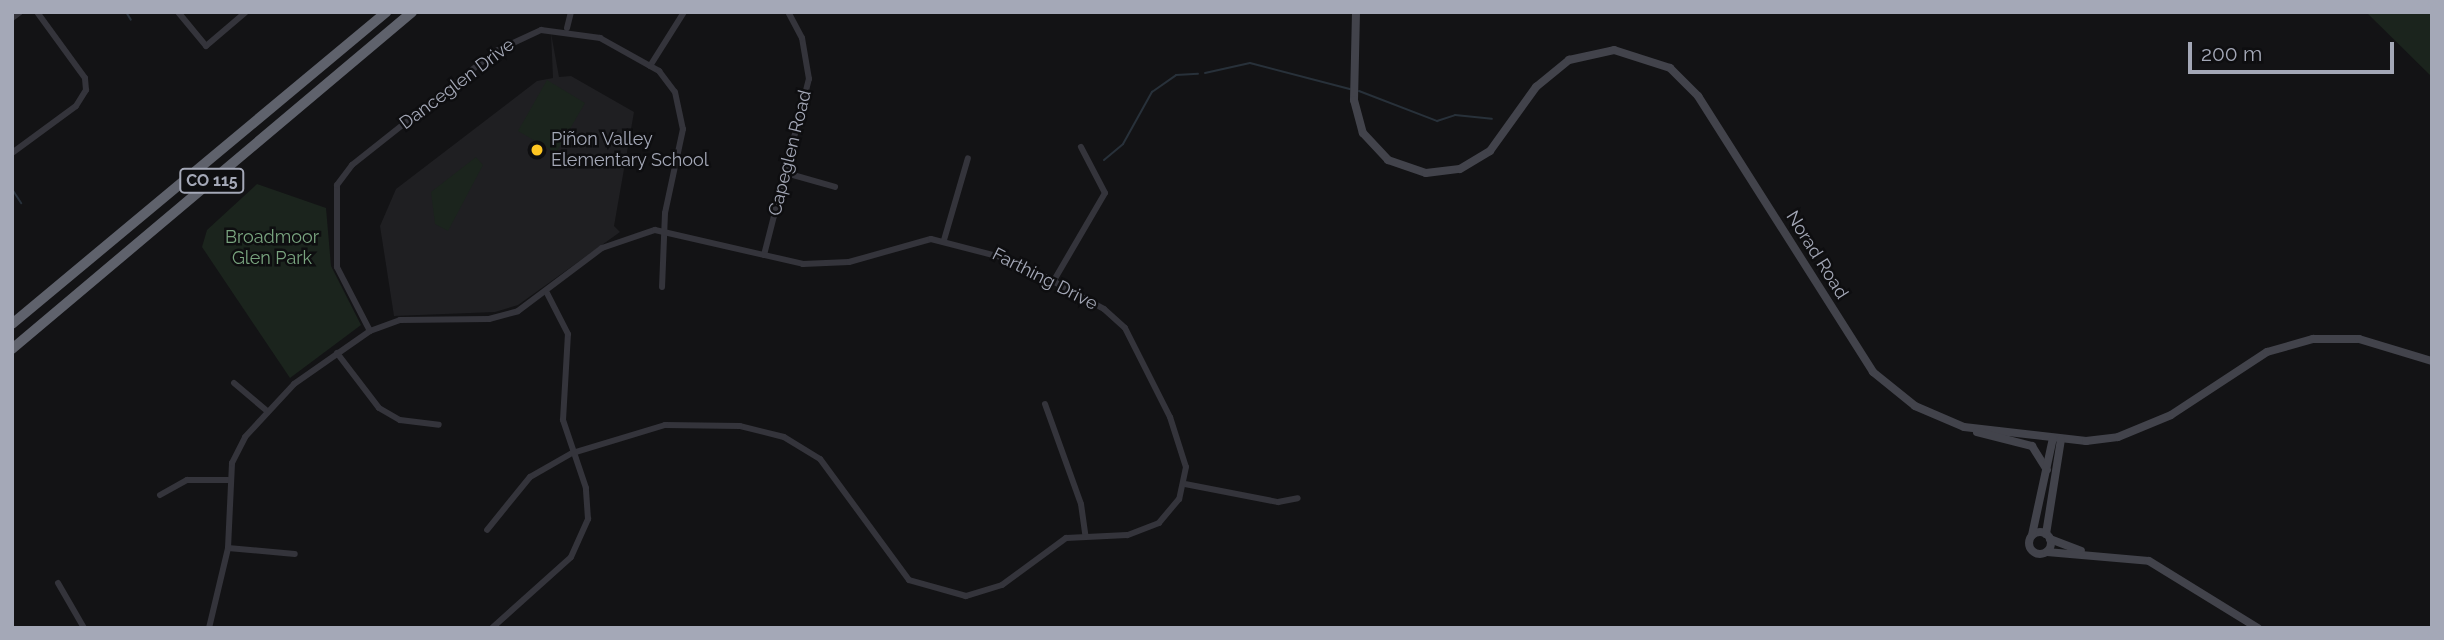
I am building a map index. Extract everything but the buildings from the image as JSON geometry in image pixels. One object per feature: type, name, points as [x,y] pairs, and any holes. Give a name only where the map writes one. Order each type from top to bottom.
[{"type":"highway","name":"CO 115","points":[[12,322],[386,12]]},
{"type":"highway","name":"CO 115","points":[[12,350],[412,12]]},
{"type":"street","points":[[12,18],[20,12]]},
{"type":"street","points":[[12,153],[80,103],[86,90],[85,78],[37,12]]},
{"type":"street","points":[[178,12],[206,46],[246,12]]},
{"type":"street","points":[[567,29],[571,12]]},
{"type":"street","points":[[650,66],[684,12]]},
{"type":"street","name":"Capeglen Road","points":[[764,255],[809,79],[805,47],[788,12]]},
{"type":"street","name":"Norad Road","points":[[1356,12],[1354,90],[1363,133],[1388,160],[1445,173],[1490,151],[1536,87],[1569,61],[1614,50],[1670,68],[1698,96],[1873,372],[1915,406],[1964,426],[2102,441],[2132,433],[2258,356],[2313,339],[2359,339],[2432,361]]},
{"type":"street","name":"Danceglen Drive","points":[[370,331],[334,255],[332,203],[342,177],[504,45],[530,32],[567,29],[600,38],[650,66],[676,92],[683,118],[663,230],[662,287]]},
{"type":"street","points":[[1053,282],[1105,193],[1081,147]]},
{"type":"street","points":[[944,240],[968,158]]},
{"type":"street","points":[[786,173],[835,187]]},
{"type":"street","name":"Farthing Drive","points":[[209,628],[228,548],[228,480],[240,445],[267,411],[337,353],[370,331],[408,319],[499,318],[547,293],[612,243],[663,230],[764,255],[839,263],[914,241],[944,240],[1003,255],[1104,309],[1129,335],[1177,434],[1185,484]]},
{"type":"street","points":[[492,628],[564,565],[582,539],[588,497],[572,453],[562,410],[568,334],[547,293]]},
{"type":"street","points":[[337,353],[379,408],[400,420],[439,425]]},
{"type":"street","points":[[234,383],[267,411]]},
{"type":"street","points":[[1045,404],[1081,504],[1085,534]]},
{"type":"street","points":[[487,530],[530,477],[572,453],[630,432],[691,423],[784,437],[839,478],[899,572],[943,594],[995,588],[1050,545],[1085,534],[1127,535],[1150,528],[1174,508],[1185,484],[1278,502],[1298,498]]},
{"type":"street","points":[[1964,426],[2032,446],[2047,470]]},
{"type":"street","points":[[2057,438],[2032,535],[2032,552],[2081,551],[2149,561],[2258,628]]},
{"type":"street","points":[[2047,552],[2057,438]]},
{"type":"street","points":[[160,495],[187,480],[228,480]]},
{"type":"street","points":[[2032,535],[2048,537],[2081,551]]},
{"type":"street","points":[[228,548],[295,554]]},
{"type":"street","points":[[58,583],[84,628]]},
{"type":"shaded area","name":"Piñon Valley Elementary School","points":[[551,33],[559,77],[571,76],[634,112],[614,226],[620,232],[518,305],[495,312],[394,316],[380,226],[396,189],[537,81],[553,78]]},
{"type":"green space","points":[[2366,12],[2432,12],[2432,77]]},
{"type":"green space","points":[[547,80],[585,103],[556,153],[518,131]]},
{"type":"green space","points":[[476,157],[483,165],[448,231],[435,224],[431,192]]},
{"type":"green space","name":"Broadmoor Glen Park","points":[[257,184],[326,208],[331,266],[361,325],[290,378],[202,247],[207,230]]},
{"type":"waterway","points":[[126,12],[131,20]]},
{"type":"waterway","points":[[1205,73],[1250,63],[1350,89]]},
{"type":"waterway","points":[[1104,160],[1123,144],[1152,92],[1176,75],[1198,74]]},
{"type":"waterway","points":[[1359,91],[1437,121],[1455,115],[1492,119]]},
{"type":"waterway","points":[[12,189],[21,203]]},
{"type":"place","name":"Piñon Valley Elementary School","points":[[537,150]]}]
